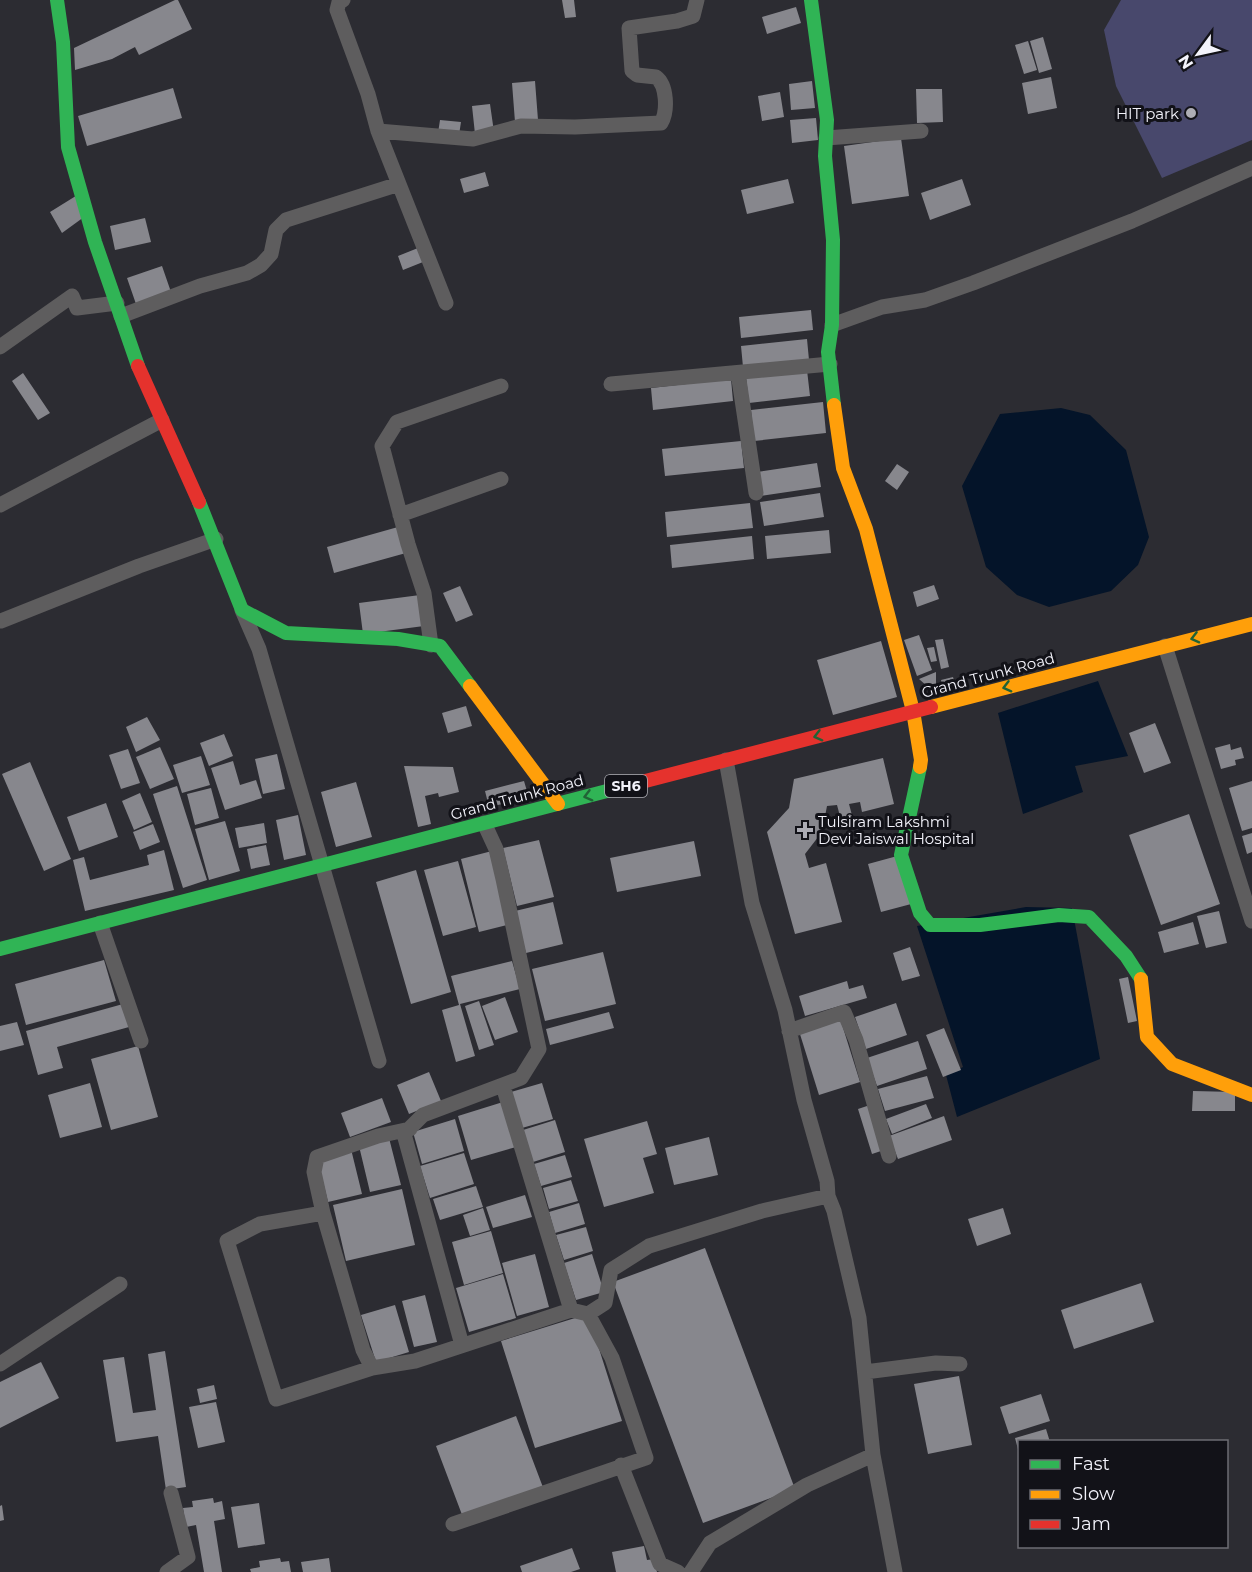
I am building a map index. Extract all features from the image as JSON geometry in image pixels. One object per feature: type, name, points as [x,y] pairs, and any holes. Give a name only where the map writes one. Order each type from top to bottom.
[{"type":"street","points":[[57,0],[60,7],[63,42],[68,147],[142,376],[216,539],[259,649],[379,1061]]},
{"type":"street","points":[[343,0],[339,2],[337,10],[368,94],[378,130],[446,303]]},
{"type":"street","points":[[378,130],[473,139],[521,126],[575,127],[661,123],[666,110],[661,82],[656,76],[637,75],[632,71],[629,28],[693,16],[697,0]]},
{"type":"street","points":[[811,0],[827,120],[826,138],[833,240],[830,364],[843,468],[866,529],[913,711],[921,760],[901,855],[920,913],[930,925],[980,925],[1059,915],[1089,917],[1126,956],[1141,978],[1147,1037],[1172,1064],[1252,1095]]},
{"type":"street","points":[[826,138],[921,131]]},
{"type":"street","points":[[832,325],[882,307],[925,300],[973,283],[1132,221],[1252,168]]},
{"type":"street","points":[[0,347],[72,296],[77,308],[119,310],[247,273],[261,265],[271,254],[276,230],[286,220],[399,184]]},
{"type":"street","points":[[611,384],[830,364]]},
{"type":"street","points":[[738,373],[756,493]]},
{"type":"street","points":[[431,645],[424,592],[382,446],[397,422],[501,386]]},
{"type":"street","points":[[0,505],[162,420]]},
{"type":"street","points":[[400,515],[501,479]]},
{"type":"street","points":[[1,621],[139,566],[216,539]]},
{"type":"street","points":[[242,610],[286,633],[398,639],[440,646],[558,804]]},
{"type":"street","name":"Grand Trunk Road","points":[[2,946],[100,923],[1252,624]]},
{"type":"street","points":[[1165,646],[1252,921]]},
{"type":"street","points":[[726,760],[752,903],[789,1031],[859,1318],[873,1455],[895,1572]]},
{"type":"street","points":[[462,1345],[404,1134],[423,1115],[521,1078],[539,1049],[496,849],[484,823]]},
{"type":"street","points":[[100,923],[141,1041]]},
{"type":"street","points":[[789,1031],[844,1012],[856,1040],[889,1156]]},
{"type":"street","points":[[503,1086],[571,1310]]},
{"type":"street","points":[[372,1368],[363,1350],[323,1214],[314,1172],[317,1157],[378,1136],[410,1129]]},
{"type":"street","points":[[323,1214],[260,1224],[227,1241],[263,1365],[276,1399],[372,1368],[415,1361],[571,1310],[588,1314],[604,1303],[611,1270],[649,1246],[762,1211],[828,1196]]},
{"type":"street","points":[[0,1364],[120,1284]]},
{"type":"street","points":[[453,1524],[646,1458],[612,1358],[588,1314]]},
{"type":"street","points":[[865,1372],[936,1363],[960,1364]]},
{"type":"street","points":[[691,1572],[710,1544],[807,1485],[873,1455]]},
{"type":"street","points":[[621,1465],[660,1564],[678,1572]]},
{"type":"street","points":[[167,1572],[188,1557],[171,1493]]},
{"type":"shaded area","name":"HIT park","points":[[1121,0],[1252,0],[1252,140],[1162,178],[1116,86],[1104,30]]},
{"type":"shaded area","points":[[1061,408],[1090,415],[1126,450],[1149,537],[1138,565],[1111,591],[1049,607],[1017,595],[986,567],[962,486],[1000,414]]},
{"type":"shaded area","points":[[1098,681],[1128,756],[1075,766],[1083,792],[1023,814],[998,713]]},
{"type":"shaded area","points":[[1026,907],[1072,908],[1100,1059],[957,1117],[946,1075],[963,1067],[917,926]]},
{"type":"building","points":[[178,0],[192,29],[139,55],[135,47],[112,59],[75,70],[74,48]]},
{"type":"building","points":[[562,0],[574,0],[576,17],[565,18]]},
{"type":"building","points":[[796,7],[801,23],[767,34],[762,17]]},
{"type":"building","points":[[1043,37],[1052,69],[1039,73],[1030,41]]},
{"type":"building","points":[[1028,41],[1037,70],[1024,74],[1015,45]]},
{"type":"building","points":[[1051,77],[1057,108],[1028,114],[1022,83]]},
{"type":"building","points":[[535,81],[538,120],[515,122],[512,83]]},
{"type":"building","points":[[812,81],[815,108],[791,110],[789,84]]},
{"type":"building","points":[[173,88],[182,118],[87,146],[78,116]]},
{"type":"building","points":[[916,89],[942,89],[943,122],[917,123]]},
{"type":"building","points":[[780,92],[784,117],[762,121],[758,96]]},
{"type":"building","points":[[490,104],[494,132],[475,134],[472,106]]},
{"type":"building","points":[[816,118],[818,140],[792,143],[790,120]]},
{"type":"building","points":[[440,120],[461,122],[459,135],[438,133]]},
{"type":"building","points":[[901,138],[909,196],[852,204],[844,146]]},
{"type":"building","points":[[485,172],[489,186],[464,193],[460,179]]},
{"type":"building","points":[[788,179],[794,203],[747,214],[741,190]]},
{"type":"building","points":[[962,179],[971,205],[930,220],[921,193]]},
{"type":"building","points":[[79,194],[84,217],[62,233],[50,212]]},
{"type":"building","points":[[145,218],[151,242],[115,250],[110,226]]},
{"type":"building","points":[[418,248],[423,262],[403,270],[398,256]]},
{"type":"building","points":[[162,266],[171,292],[136,304],[127,278]]},
{"type":"building","points":[[811,310],[813,330],[741,338],[739,317]]},
{"type":"building","points":[[807,339],[809,360],[743,367],[741,346]]},
{"type":"building","points":[[807,370],[810,396],[749,403],[746,377]]},
{"type":"building","points":[[23,373],[50,413],[38,420],[12,381]]},
{"type":"building","points":[[731,379],[733,401],[653,410],[651,388]]},
{"type":"building","points":[[823,402],[826,433],[754,441],[751,410]]},
{"type":"building","points":[[741,441],[744,468],[665,476],[662,449]]},
{"type":"building","points":[[817,463],[821,487],[761,496],[757,472]]},
{"type":"building","points":[[897,464],[909,472],[897,490],[885,481]]},
{"type":"building","points":[[820,493],[824,517],[764,526],[760,502]]},
{"type":"building","points":[[750,503],[753,528],[667,537],[665,512]]},
{"type":"building","points":[[398,527],[406,553],[334,573],[327,547]]},
{"type":"building","points":[[829,530],[831,553],[767,559],[765,536]]},
{"type":"building","points":[[752,536],[754,559],[672,568],[670,545]]},
{"type":"building","points":[[934,585],[939,599],[917,607],[913,592]]},
{"type":"building","points":[[460,586],[473,615],[456,622],[443,593]]},
{"type":"building","points":[[420,595],[424,626],[363,634],[359,603]]},
{"type":"building","points":[[919,635],[932,670],[917,676],[904,640]]},
{"type":"building","points":[[943,639],[949,667],[941,669],[935,640]]},
{"type":"building","points":[[881,641],[897,697],[833,715],[817,660]]},
{"type":"building","points":[[934,647],[937,661],[931,662],[927,648]]},
{"type":"building","points":[[936,672],[936,694],[919,679]]},
{"type":"building","points":[[953,677],[956,688],[943,689],[941,680]]},
{"type":"building","points":[[466,706],[472,726],[448,733],[442,713]]},
{"type":"building","points":[[147,717],[160,740],[136,752],[126,727]]},
{"type":"building","points":[[1155,723],[1171,763],[1144,773],[1129,733]]},
{"type":"building","points":[[224,734],[233,756],[209,766],[200,743]]},
{"type":"building","points":[[1230,744],[1231,750],[1241,747],[1244,758],[1235,760],[1236,765],[1221,769],[1215,748]]},
{"type":"building","points":[[160,747],[174,779],[150,789],[136,757]]},
{"type":"building","points":[[128,749],[140,783],[121,789],[109,755]]},
{"type":"building","points":[[277,754],[285,789],[263,794],[255,759]]},
{"type":"building","points":[[201,756],[210,785],[182,793],[173,765]]},
{"type":"building","points":[[883,758],[894,804],[862,812],[860,802],[849,804],[853,819],[841,820],[837,805],[827,806],[822,832],[805,854],[809,868],[826,863],[842,922],[795,934],[767,832],[789,808],[794,779]]},
{"type":"building","points":[[233,761],[240,785],[256,780],[262,798],[225,810],[211,768]]},
{"type":"building","points":[[30,762],[71,859],[44,871],[2,774]]},
{"type":"building","points":[[404,766],[453,767],[459,792],[439,797],[438,793],[425,796],[431,824],[418,827]]},
{"type":"building","points":[[524,781],[529,798],[489,807],[485,791]]},
{"type":"building","points":[[1252,781],[1252,828],[1242,831],[1229,788]]},
{"type":"building","points":[[356,782],[372,837],[336,847],[321,792]]},
{"type":"building","points":[[177,786],[207,880],[183,888],[153,794]]},
{"type":"building","points":[[211,788],[219,818],[195,825],[187,794]]},
{"type":"building","points":[[140,793],[152,822],[134,830],[122,801]]},
{"type":"building","points":[[106,803],[118,837],[79,851],[67,817]]},
{"type":"building","points":[[1189,814],[1220,904],[1161,925],[1129,835]]},
{"type":"building","points":[[298,815],[306,855],[284,860],[276,820]]},
{"type":"building","points":[[225,821],[240,871],[209,880],[195,829]]},
{"type":"building","points":[[264,823],[267,843],[239,848],[235,828]]},
{"type":"building","points":[[153,824],[160,842],[140,850],[133,832]]},
{"type":"building","points":[[1252,833],[1252,852],[1247,854],[1242,836]]},
{"type":"building","points":[[539,840],[554,897],[517,906],[503,848]]},
{"type":"building","points":[[694,841],[701,876],[617,892],[610,858]]},
{"type":"building","points":[[266,845],[270,865],[251,869],[247,849]]},
{"type":"building","points":[[164,850],[174,890],[85,911],[73,860],[84,857],[90,880],[149,865],[147,855]]},
{"type":"building","points":[[492,851],[511,924],[479,932],[461,859]]},
{"type":"building","points":[[901,855],[915,903],[881,912],[868,864]]},
{"type":"building","points":[[458,861],[476,927],[443,936],[424,870]]},
{"type":"building","points":[[416,870],[451,992],[411,1004],[376,882]]},
{"type":"building","points":[[553,902],[563,944],[526,953],[515,911]]},
{"type":"building","points":[[1219,911],[1227,943],[1206,948],[1197,916]]},
{"type":"building","points":[[1193,922],[1199,944],[1164,953],[1158,932]]},
{"type":"building","points":[[910,947],[920,976],[902,981],[893,953]]},
{"type":"building","points":[[603,952],[616,1004],[545,1021],[532,969]]},
{"type":"building","points":[[104,960],[116,1001],[26,1025],[15,984]]},
{"type":"building","points":[[512,961],[520,989],[460,1004],[475,1056],[456,1062],[442,1010],[459,1005],[451,976]]},
{"type":"building","points":[[1128,977],[1137,1021],[1128,1023],[1119,979]]},
{"type":"building","points":[[847,981],[849,989],[863,985],[867,998],[805,1016],[799,996]]},
{"type":"building","points":[[505,997],[518,1032],[495,1040],[482,1006]]},
{"type":"building","points":[[479,1001],[494,1045],[479,1050],[465,1006]]},
{"type":"building","points":[[896,1003],[907,1035],[866,1049],[855,1017]]},
{"type":"building","points":[[123,1004],[129,1027],[57,1047],[63,1068],[38,1075],[26,1031]]},
{"type":"building","points":[[609,1012],[614,1028],[550,1045],[546,1029]]},
{"type":"building","points":[[840,1018],[860,1082],[819,1095],[799,1031]]},
{"type":"building","points":[[17,1022],[24,1045],[0,1051],[0,1026]]},
{"type":"building","points":[[944,1028],[961,1070],[943,1077],[926,1035]]},
{"type":"building","points":[[918,1041],[927,1069],[877,1086],[867,1058]]},
{"type":"building","points":[[138,1046],[158,1117],[111,1130],[91,1059]]},
{"type":"building","points":[[429,1072],[441,1101],[409,1114],[397,1085]]},
{"type":"building","points":[[927,1076],[934,1098],[885,1111],[878,1089]]},
{"type":"building","points":[[90,1083],[102,1127],[60,1138],[48,1095]]},
{"type":"building","points":[[542,1083],[553,1119],[522,1128],[511,1092]]},
{"type":"building","points":[[1193,1091],[1235,1092],[1235,1111],[1192,1111]]},
{"type":"building","points":[[382,1098],[391,1122],[350,1137],[341,1113]]},
{"type":"building","points":[[503,1102],[516,1147],[471,1160],[458,1116]]},
{"type":"building","points":[[926,1104],[932,1118],[892,1134],[886,1119]]},
{"type":"building","points":[[870,1105],[884,1150],[872,1154],[858,1109]]},
{"type":"building","points":[[944,1116],[952,1140],[898,1159],[889,1136]]},
{"type":"building","points":[[455,1119],[464,1151],[422,1164],[413,1132]]},
{"type":"building","points":[[555,1120],[565,1152],[533,1162],[523,1130]]},
{"type":"building","points":[[647,1121],[657,1154],[643,1158],[654,1193],[604,1207],[584,1139]]},
{"type":"building","points":[[709,1137],[718,1175],[674,1185],[665,1148]]},
{"type":"building","points":[[389,1138],[401,1185],[370,1192],[359,1146]]},
{"type":"building","points":[[351,1149],[362,1194],[328,1202],[317,1157]]},
{"type":"building","points":[[464,1153],[474,1184],[430,1198],[420,1166]]},
{"type":"building","points":[[565,1155],[572,1177],[541,1186],[534,1164]]},
{"type":"building","points":[[571,1180],[578,1201],[549,1209],[543,1188]]},
{"type":"building","points":[[476,1186],[483,1207],[440,1220],[433,1199]]},
{"type":"building","points":[[402,1189],[415,1245],[346,1261],[333,1205]]},
{"type":"building","points":[[525,1195],[532,1217],[493,1228],[486,1207]]},
{"type":"building","points":[[579,1203],[585,1224],[555,1233],[549,1212]]},
{"type":"building","points":[[483,1208],[490,1230],[470,1236],[463,1215]]},
{"type":"building","points":[[1003,1208],[1011,1234],[977,1246],[968,1219]]},
{"type":"building","points":[[586,1227],[593,1251],[564,1260],[556,1235]]},
{"type":"building","points":[[491,1231],[503,1273],[464,1285],[452,1242]]},
{"type":"building","points":[[705,1248],[795,1489],[703,1523],[613,1282]]},
{"type":"building","points":[[535,1254],[549,1307],[517,1316],[502,1263]]},
{"type":"building","points":[[592,1254],[604,1292],[576,1300],[564,1263]]},
{"type":"building","points":[[503,1274],[516,1318],[469,1332],[456,1288]]},
{"type":"building","points":[[1141,1283],[1154,1322],[1074,1349],[1061,1310]]},
{"type":"building","points":[[425,1295],[437,1342],[414,1347],[402,1301]]},
{"type":"building","points":[[395,1305],[409,1352],[376,1362],[361,1315]]},
{"type":"building","points":[[588,1314],[622,1421],[535,1448],[501,1341]]},
{"type":"building","points":[[165,1351],[186,1487],[166,1490],[158,1436],[116,1442],[103,1360],[124,1357],[133,1413],[156,1410],[148,1354]]},
{"type":"building","points":[[41,1362],[59,1398],[0,1428],[0,1382]]},
{"type":"building","points":[[959,1376],[972,1445],[928,1454],[914,1384]]},
{"type":"building","points":[[214,1385],[217,1399],[200,1403],[197,1389]]},
{"type":"building","points":[[1041,1394],[1050,1421],[1009,1434],[1000,1407]]},
{"type":"building","points":[[216,1402],[225,1442],[198,1448],[189,1407]]},
{"type":"building","points":[[516,1416],[544,1490],[464,1520],[436,1446]]},
{"type":"building","points":[[1046,1429],[1049,1440],[1018,1440],[1018,1449],[1015,1438]]},
{"type":"building","points":[[213,1498],[214,1503],[222,1501],[225,1519],[214,1521],[222,1572],[204,1572],[196,1525],[186,1527],[183,1508],[193,1507],[192,1501]]},
{"type":"building","points":[[259,1503],[265,1544],[238,1548],[231,1507]]},
{"type":"building","points":[[2,1505],[4,1520],[0,1521],[0,1506]]},
{"type":"building","points":[[644,1546],[647,1560],[654,1559],[657,1572],[616,1572],[612,1552]]},
{"type":"building","points":[[572,1548],[580,1569],[571,1572],[522,1572],[520,1566]]},
{"type":"building","points":[[280,1558],[281,1562],[289,1561],[291,1572],[251,1572],[250,1569],[260,1567],[259,1561]]},
{"type":"building","points":[[329,1558],[331,1572],[303,1572],[301,1562]]},
{"type":"traffic: fast","points":[[57,0],[63,42],[68,147],[95,242],[138,366]]},
{"type":"traffic: fast","points":[[811,0],[827,120],[825,156],[833,240],[832,325],[828,352],[834,405]]},
{"type":"traffic: fast","points":[[199,502],[242,610],[286,633],[398,639],[440,646],[470,686]]},
{"type":"traffic: fast","points":[[920,767],[901,855],[920,913],[930,925],[980,925],[1059,915],[1089,917],[1126,956],[1141,979]]},
{"type":"traffic: fast","points":[[0,949],[630,785]]},
{"type":"traffic: slow","points":[[834,405],[843,468],[866,529],[913,711],[921,760],[920,767]]},
{"type":"traffic: slow","points":[[931,707],[1252,624]]},
{"type":"traffic: slow","points":[[470,686],[558,804]]},
{"type":"traffic: slow","points":[[1141,979],[1147,1037],[1172,1064],[1252,1095]]},
{"type":"traffic: jam","points":[[138,366],[199,502]]},
{"type":"traffic: jam","points":[[630,785],[931,707]]},
{"type":"place","name":"HIT park","points":[[1191,113]]},
{"type":"place","name":"Tulsiram Lakshmi Devi Jaiswal Hospital","points":[[805,830]]}]
